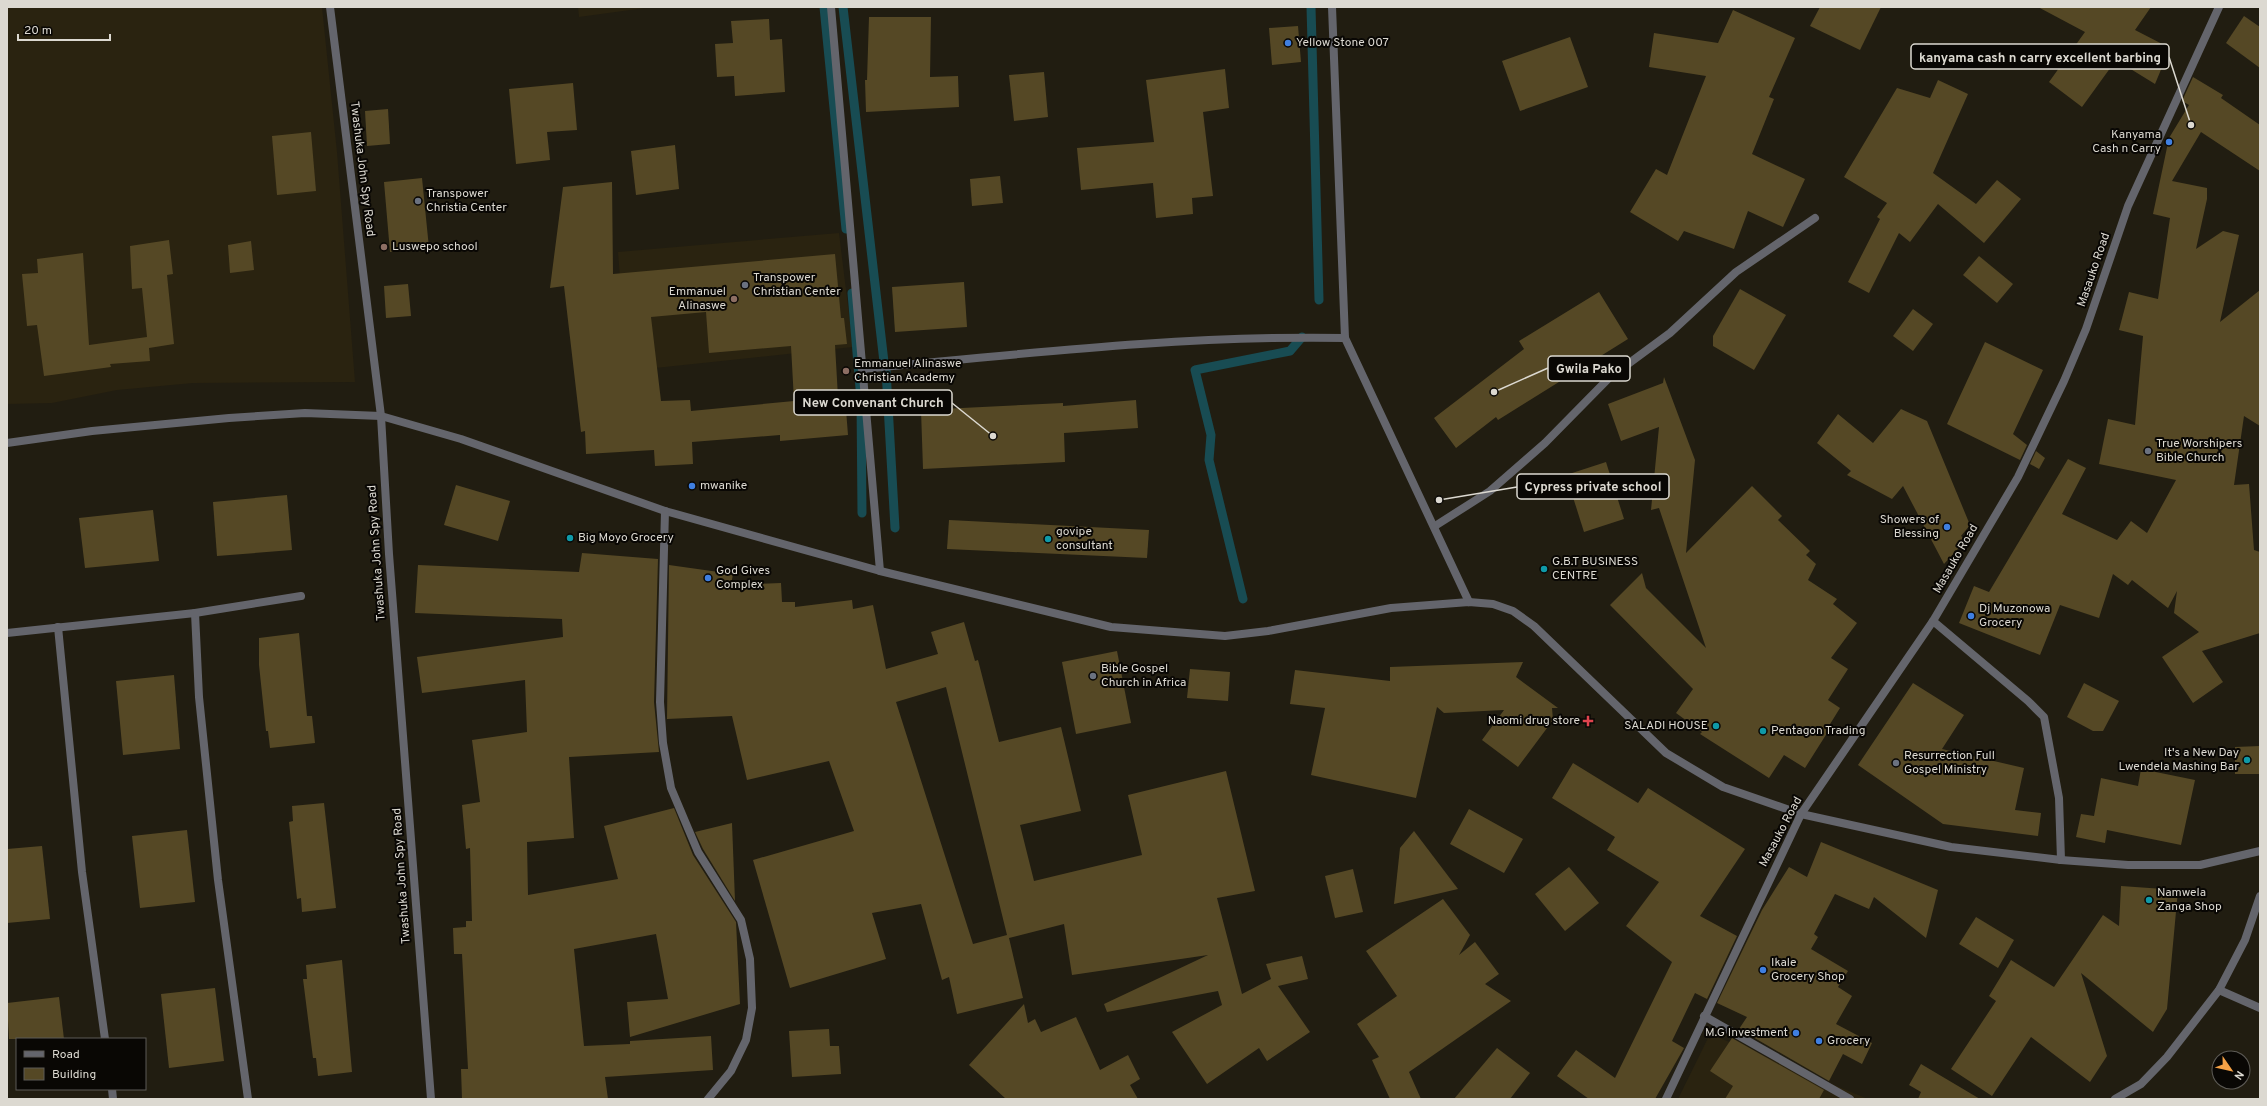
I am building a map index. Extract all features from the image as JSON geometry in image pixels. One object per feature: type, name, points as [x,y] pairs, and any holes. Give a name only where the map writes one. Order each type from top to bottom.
[{"type":"street","name":"Twashuka John Spy Road","points":[[330,7],[381,416],[389,554],[431,1099]]},
{"type":"street","points":[[831,7],[880,572]]},
{"type":"street","points":[[1332,7],[1345,338],[1435,526],[1469,602]]},
{"type":"street","name":"Masauko Road","points":[[1666,1099],[1801,814],[1933,621],[2018,477],[2064,382],[2086,329],[2128,206],[2219,7]]},
{"type":"street","points":[[1435,526],[1496,486],[1546,443],[1609,378],[1670,333],[1736,272],[1815,218]]},
{"type":"street","points":[[862,368],[1178,341],[1271,337],[1345,338]]},
{"type":"street","points":[[7,443],[92,431],[229,418],[305,413],[381,416],[461,439],[665,511],[880,572],[1111,627],[1225,636],[1268,631],[1391,608],[1469,602],[1494,604],[1513,611],[1534,626],[1666,753],[1695,772],[1723,787],[1801,814],[1951,847],[2061,860],[2128,865],[2200,865],[2260,851]]},
{"type":"street","points":[[665,511],[660,702],[663,743],[671,788],[698,852],[741,920],[750,959],[752,1008],[746,1040],[731,1071],[708,1099]]},
{"type":"street","points":[[7,633],[195,614],[301,596]]},
{"type":"street","points":[[195,614],[199,697],[218,880],[248,1099]]},
{"type":"street","points":[[1933,621],[2028,701],[2044,717],[2058,798],[2061,860]]},
{"type":"street","points":[[58,627],[82,872],[105,1038]]},
{"type":"street","points":[[2115,1099],[2141,1084],[2167,1057],[2219,990],[2245,940],[2260,896]]},
{"type":"street","points":[[2219,990],[2260,1008]]},
{"type":"street","points":[[1704,1016],[1850,1099]]},
{"type":"shaded area","points":[[7,7],[322,7],[337,152],[355,382],[193,383],[117,390],[52,403],[7,404]]},
{"type":"shaded area","points":[[578,7],[652,7],[579,17]]},
{"type":"shaded area","name":"Emmanuel Alinaswe","points":[[839,233],[853,347],[627,371],[618,252]]},
{"type":"shaded area","points":[[1710,1034],[1868,1099],[1678,1099]]},
{"type":"building","points":[[1820,7],[1881,7],[1860,50],[1810,26]]},
{"type":"building","points":[[2038,7],[2151,7],[2135,30],[2170,48],[2155,84],[2116,60],[2082,107],[2049,82],[2085,32]]},
{"type":"building","points":[[1733,10],[1795,38],[1769,97],[1774,99],[1752,154],[1805,179],[1783,227],[1748,211],[1734,249],[1684,231],[1678,241],[1630,212],[1656,169],[1667,175],[1706,76],[1649,67],[1654,33],[1718,43]]},
{"type":"building","points":[[2244,16],[2260,27],[2260,68],[2226,43]]},
{"type":"building","points":[[869,17],[931,17],[930,77],[958,76],[959,107],[866,112],[865,80],[867,80]]},
{"type":"building","points":[[769,19],[770,40],[782,39],[785,92],[735,96],[734,76],[717,77],[715,44],[733,43],[731,21]]},
{"type":"building","points":[[1298,26],[1301,62],[1272,65],[1269,28]]},
{"type":"building","points":[[1570,37],[1588,87],[1520,111],[1502,61]]},
{"type":"building","points":[[1225,69],[1229,108],[1203,112],[1213,196],[1192,198],[1193,214],[1156,218],[1153,183],[1081,190],[1077,148],[1154,142],[1146,80]]},
{"type":"building","points":[[1044,72],[1048,117],[1014,121],[1009,75]]},
{"type":"building","points":[[2193,77],[2223,95],[2221,98],[2260,125],[2260,171],[2201,132],[2172,181],[2207,188],[2207,199],[2196,249],[2223,231],[2239,235],[2220,322],[2260,290],[2260,426],[2244,416],[2234,485],[2249,484],[2254,550],[2260,552],[2260,633],[2202,651],[2223,682],[2193,703],[2162,657],[2199,632],[2174,613],[2177,591],[2168,608],[2132,580],[2128,585],[2113,574],[2099,618],[2060,605],[2040,655],[1959,623],[1974,586],[1989,592],[2068,459],[2086,468],[2062,514],[2117,540],[2131,521],[2147,533],[2176,480],[2099,464],[2108,419],[2135,425],[2143,336],[2119,330],[2129,292],[2158,299],[2170,218],[2153,214],[2169,138],[2189,105],[2182,101]]},
{"type":"building","points":[[1938,80],[1968,94],[1933,173],[1976,204],[1997,180],[2021,199],[1984,243],[1938,204],[1910,242],[1899,233],[1869,293],[1848,282],[1880,219],[1877,217],[1887,203],[1844,177],[1897,88],[1930,98]]},
{"type":"building","points":[[573,83],[577,130],[547,132],[550,160],[516,164],[509,89]]},
{"type":"building","points":[[388,109],[390,144],[367,146],[365,111]]},
{"type":"building","points":[[311,132],[316,191],[277,195],[272,136]]},
{"type":"building","points":[[675,145],[679,189],[636,195],[631,151]]},
{"type":"building","points":[[1000,176],[1003,203],[972,206],[970,179]]},
{"type":"building","points":[[422,178],[429,248],[390,252],[384,182]]},
{"type":"building","points":[[612,182],[613,274],[835,254],[841,318],[844,318],[847,344],[835,345],[838,397],[845,397],[848,435],[780,441],[780,435],[692,442],[693,464],[655,466],[654,450],[586,454],[585,431],[581,432],[564,286],[550,288],[563,187]],"holes":[[[706,312],[709,353],[791,346],[794,401],[691,411],[690,400],[661,401],[651,317]]]},
{"type":"building","points":[[169,240],[173,274],[167,275],[174,344],[149,348],[150,361],[110,364],[111,367],[44,376],[37,325],[27,326],[22,274],[38,273],[37,259],[83,253],[89,345],[147,337],[142,288],[132,289],[130,246]]},
{"type":"building","points":[[251,241],[254,270],[230,273],[228,245]]},
{"type":"building","points":[[1979,256],[2013,284],[1997,303],[1963,275]]},
{"type":"building","points":[[964,282],[967,327],[895,332],[892,287]]},
{"type":"building","points":[[408,284],[411,316],[386,318],[384,286]]},
{"type":"building","points":[[1740,289],[1786,315],[1754,370],[1713,346],[1713,336]]},
{"type":"building","points":[[1599,292],[1628,339],[1498,420],[1496,417],[1456,448],[1434,418],[1524,349],[1519,341]]},
{"type":"building","points":[[1913,309],[1933,324],[1913,351],[1893,336]]},
{"type":"building","points":[[1985,342],[2043,370],[2013,434],[2027,445],[2020,460],[1947,424]]},
{"type":"building","points":[[1664,377],[1695,460],[1686,553],[1752,486],[1782,516],[1778,520],[1810,551],[1806,555],[1816,564],[1808,580],[1837,599],[1833,604],[1857,623],[1831,658],[1848,669],[1828,700],[1840,708],[1827,729],[1829,730],[1805,768],[1784,755],[1769,778],[1700,734],[1702,732],[1676,713],[1693,689],[1610,605],[1642,573],[1646,588],[1706,648],[1659,508],[1651,510],[1659,427],[1621,441],[1608,404],[1663,383]]},
{"type":"building","points":[[1136,400],[1138,428],[1064,433],[1065,462],[923,469],[921,410],[1063,403],[1063,406]]},
{"type":"building","points":[[1901,409],[1927,421],[1970,525],[1961,536],[1966,540],[1944,564],[1903,486],[1892,499],[1847,475],[1851,471],[1817,443],[1838,414],[1873,443]]},
{"type":"building","points":[[2036,451],[2045,458],[2039,469],[2030,464]]},
{"type":"building","points":[[1606,462],[1624,519],[1584,532],[1566,475]]},
{"type":"building","points":[[456,485],[510,501],[498,541],[444,525]]},
{"type":"building","points":[[287,495],[292,550],[217,556],[213,502]]},
{"type":"building","points":[[153,510],[159,561],[85,568],[79,518]]},
{"type":"building","name":"govipe consultant","points":[[949,520],[1149,530],[1147,558],[947,549]]},
{"type":"building","points":[[582,553],[658,559],[654,702],[659,752],[569,757],[574,838],[527,842],[528,895],[618,879],[604,826],[674,808],[693,855],[736,922],[740,1004],[630,1037],[627,1002],[668,999],[656,934],[574,949],[584,1046],[630,1044],[630,1041],[711,1036],[713,1070],[605,1077],[608,1099],[462,1099],[461,1069],[468,1069],[462,954],[454,954],[453,928],[466,927],[466,921],[472,921],[470,848],[466,849],[462,805],[480,802],[472,740],[527,732],[525,680],[422,693],[417,657],[563,637],[562,619],[415,613],[418,565],[579,572]]},
{"type":"building","points":[[669,565],[733,574],[731,585],[781,583],[782,602],[795,602],[795,607],[852,600],[853,609],[873,605],[886,669],[938,654],[931,632],[964,622],[975,661],[978,660],[999,742],[1061,727],[1081,811],[1020,825],[1034,881],[1142,855],[1128,795],[1226,771],[1255,891],[1217,898],[1242,994],[1271,979],[1266,964],[1302,956],[1308,979],[1278,986],[1310,1032],[1267,1061],[1259,1048],[1207,1084],[1172,1032],[1222,1005],[1218,991],[1107,1012],[1104,1004],[1208,955],[1072,975],[1064,924],[1009,938],[1023,998],[957,1014],[949,977],[942,980],[921,904],[872,913],[886,959],[790,988],[753,860],[854,831],[829,761],[747,780],[732,716],[667,719]],"holes":[[[946,687],[1007,935],[973,944],[896,702]]]},
{"type":"building","points":[[299,633],[307,716],[312,716],[315,743],[270,748],[268,731],[266,731],[259,665],[259,638]]},
{"type":"building","name":"Bible Gospel Church in Africa","points":[[1117,651],[1131,723],[1076,734],[1062,662]]},
{"type":"building","points":[[1523,662],[1516,677],[1558,708],[1552,708],[1553,720],[1518,767],[1482,740],[1504,710],[1444,713],[1437,707],[1416,798],[1311,775],[1325,708],[1290,704],[1295,670],[1390,681],[1390,667]]},
{"type":"building","points":[[1190,669],[1230,672],[1228,701],[1187,698]]},
{"type":"building","points":[[174,675],[180,749],[123,755],[116,681]]},
{"type":"building","points":[[1913,683],[1964,715],[1942,749],[2024,768],[2015,810],[2041,813],[2038,836],[1943,824],[1858,765]]},
{"type":"building","points":[[2084,683],[2119,701],[2103,731],[2093,731],[2067,717]]},
{"type":"building","name":"It's a New Day Lwendela Mashing Bar","points":[[2260,746],[2260,774],[2235,774],[2235,747]]},
{"type":"building","points":[[1573,763],[1638,803],[1648,788],[1745,849],[1700,916],[1737,936],[1707,999],[1695,993],[1672,1041],[1684,1048],[1655,1099],[1589,1099],[1557,1076],[1576,1050],[1615,1078],[1672,962],[1626,926],[1659,882],[1607,850],[1615,837],[1552,798]]},
{"type":"building","points":[[2141,769],[2195,780],[2181,845],[2107,830],[2105,843],[2076,837],[2081,814],[2094,816],[2101,778],[2138,786]]},
{"type":"building","points":[[324,803],[336,908],[302,912],[301,898],[297,899],[289,822],[293,821],[292,806]]},
{"type":"building","points":[[1469,809],[1523,839],[1504,873],[1450,844]]},
{"type":"building","points":[[732,823],[735,901],[703,849],[695,832]]},
{"type":"building","points":[[187,830],[195,902],[140,908],[132,836]]},
{"type":"building","points":[[1414,831],[1458,889],[1394,904],[1400,848]]},
{"type":"building","points":[[1821,842],[1938,890],[1926,938],[1874,897],[1869,909],[1835,894],[1814,934],[1818,937],[1811,949],[1848,971],[1838,987],[1852,996],[1836,1024],[1872,1043],[1862,1064],[1843,1054],[1829,1081],[1739,1029],[1747,1017],[1717,1003],[1762,910],[1789,867],[1807,877]]},
{"type":"building","points":[[42,846],[50,919],[7,923],[7,849]]},
{"type":"building","points":[[1569,867],[1599,903],[1565,931],[1535,894]]},
{"type":"building","points":[[1353,869],[1363,912],[1335,918],[1325,876]]},
{"type":"building","points":[[2121,886],[2178,890],[2167,1009],[2153,1032],[2081,973],[2107,1056],[2090,1082],[2031,1037],[1992,1096],[1951,1069],[1996,1001],[1989,996],[2011,960],[2054,987],[2103,915],[2119,926]]},
{"type":"building","points":[[1443,899],[1470,935],[1459,955],[1475,942],[1499,974],[1485,984],[1511,1001],[1409,1072],[1421,1099],[1390,1099],[1372,1060],[1379,1057],[1357,1024],[1397,996],[1366,951]]},
{"type":"building","points":[[1976,917],[2014,940],[1998,968],[1959,944]]},
{"type":"building","points":[[342,960],[352,1072],[318,1076],[316,1058],[313,1058],[303,979],[307,979],[306,965]]},
{"type":"building","points":[[215,988],[224,1061],[169,1068],[161,994]]},
{"type":"building","points":[[59,997],[64,1038],[9,1039],[7,1003]]},
{"type":"building","points":[[1024,1004],[1028,1023],[1035,1019],[1041,1032],[1076,1017],[1100,1070],[1128,1055],[1140,1079],[1130,1085],[1138,1099],[1006,1099],[969,1065]]},
{"type":"building","points":[[829,1029],[830,1046],[839,1046],[841,1074],[792,1077],[789,1031]]},
{"type":"building","points":[[1732,1038],[1824,1090],[1819,1099],[1725,1099],[1733,1086],[1710,1071]]},
{"type":"building","points":[[1497,1048],[1530,1073],[1510,1099],[1454,1099]]},
{"type":"building","points":[[1921,1064],[1980,1099],[1918,1099],[1921,1092],[1909,1085]]},
{"type":"waterway","points":[[824,7],[846,229]]},
{"type":"waterway","points":[[843,7],[884,362]]},
{"type":"waterway","points":[[1311,7],[1319,300]]},
{"type":"waterway","points":[[852,293],[861,400],[862,513]]},
{"type":"waterway","points":[[1243,599],[1209,460],[1211,435],[1195,370],[1290,351],[1302,337]]},
{"type":"waterway","points":[[886,370],[895,528]]},
{"type":"place","name":"Yellow Stone 007","points":[[1288,43]]},
{"type":"place","name":"kanyama cash n carry excellent barbing","points":[[2191,125]]},
{"type":"place","name":"Kanyama Cash n Carry","points":[[2169,142]]},
{"type":"place","name":"Transpower Christia Center","points":[[418,201]]},
{"type":"place","name":"Luswepo school","points":[[384,247]]},
{"type":"place","name":"Transpower Christian Center","points":[[745,285]]},
{"type":"place","name":"Emmanuel Alinaswe","points":[[734,299]]},
{"type":"place","name":"Emmanuel Alinaswe Christian Academy","points":[[846,371]]},
{"type":"place","name":"Gwila Pako","points":[[1494,392]]},
{"type":"place","name":"New Convenant Church","points":[[993,436]]},
{"type":"place","name":"True Worshipers Bible Church","points":[[2148,451]]},
{"type":"place","name":"mwanike","points":[[692,486]]},
{"type":"place","name":"Cypress private school","points":[[1439,500]]},
{"type":"place","name":"Showers of Blessing","points":[[1947,527]]},
{"type":"place","name":"Big Moyo Grocery","points":[[570,538]]},
{"type":"place","name":"govipe consultant","points":[[1048,539]]},
{"type":"place","name":"G.B.T BUSINESS CENTRE","points":[[1544,569]]},
{"type":"place","name":"God Gives Complex","points":[[708,578]]},
{"type":"place","name":"Dj Muzonowa Grocery","points":[[1971,616]]},
{"type":"place","name":"Bible Gospel Church in Africa","points":[[1093,676]]},
{"type":"place","name":"Naomi drug store","points":[[1588,721]]},
{"type":"place","name":"SALADI HOUSE","points":[[1716,726]]},
{"type":"place","name":"Pentagon Trading","points":[[1763,731]]},
{"type":"place","name":"It's a New Day Lwendela Mashing Bar","points":[[2247,760]]},
{"type":"place","name":"Resurrection Full Gospel Ministry","points":[[1896,763]]},
{"type":"place","name":"Namwela Zanga Shop","points":[[2149,900]]},
{"type":"place","name":"Ikale Grocery Shop","points":[[1763,970]]},
{"type":"place","name":"M.G Investment","points":[[1796,1033]]},
{"type":"place","name":"Grocery","points":[[1819,1041]]}]
